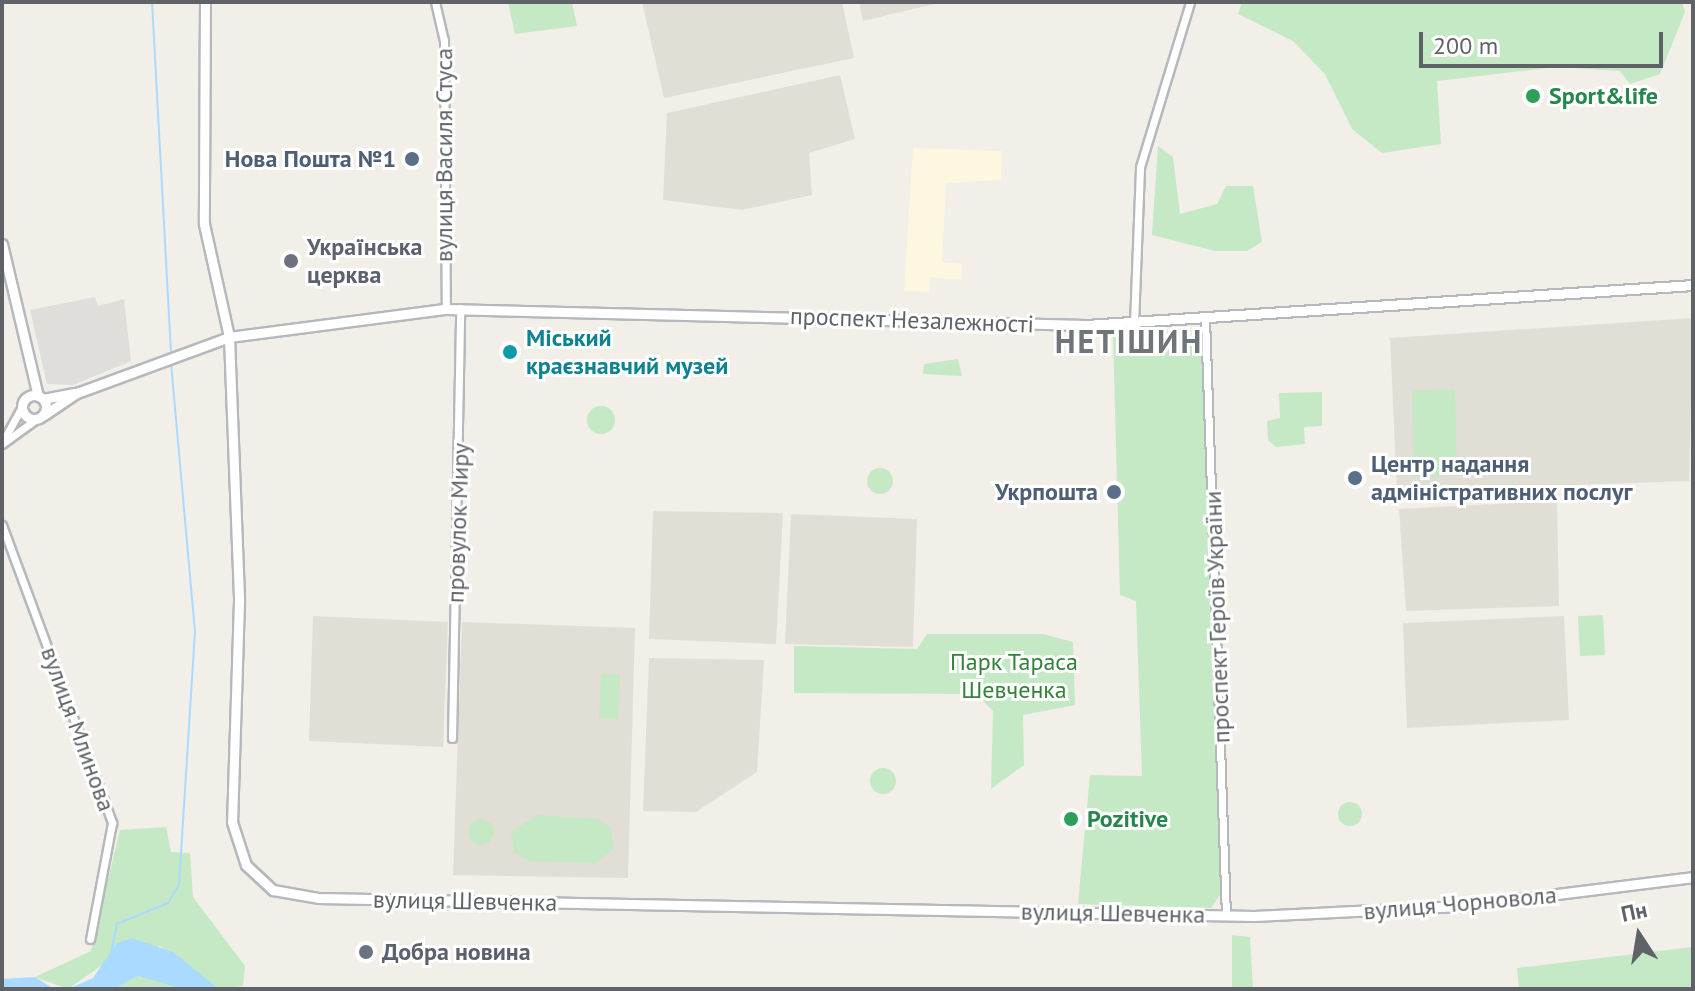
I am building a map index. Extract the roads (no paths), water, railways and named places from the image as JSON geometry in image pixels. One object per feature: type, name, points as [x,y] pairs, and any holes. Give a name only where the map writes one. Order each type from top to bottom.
[{"type":"street","name":"вулиця Шевченка","points":[[205,2],[204,224],[229,337],[239,621],[232,822],[241,857],[273,890],[319,898],[1226,916]]},
{"type":"street","name":"вулиця Василя Стуса","points":[[435,2],[444,40],[446,309]]},
{"type":"street","points":[[1134,324],[1142,150],[1190,2]]},
{"type":"street","points":[[2,244],[40,397],[39,417]]},
{"type":"street","name":"проспект Незалежності","points":[[77,393],[229,337],[460,308],[1134,324],[1693,285]]},
{"type":"street","name":"провулок Миру","points":[[452,738],[460,308]]},
{"type":"street","name":"проспект Героїв України","points":[[1205,318],[1226,916]]},
{"type":"street","points":[[2,443],[22,405],[33,371]]},
{"type":"street","points":[[22,405],[40,397],[77,393]]},
{"type":"street","points":[[2,443],[77,393]]},
{"type":"street","points":[[22,405],[39,417]]},
{"type":"street","name":"вулиця Млинова","points":[[2,525],[112,823],[90,939]]},
{"type":"street","name":"вулиця Чорновола","points":[[1226,916],[1461,906],[1693,877]]},
{"type":"water","points":[[132,938],[173,952],[219,989],[183,989],[138,976],[114,989],[68,989],[93,978],[117,943]]},
{"type":"water","points":[[35,977],[54,989],[2,989],[2,979]]},
{"type":"waterway","points":[[152,2],[171,356]]},
{"type":"waterway","points":[[111,954],[117,924],[168,903],[179,885],[195,632],[171,363]]},
{"type":"place","name":"Sport&life","points":[[1533,96]]},
{"type":"place","name":"Нова Пошта №1","points":[[412,159]]},
{"type":"place","name":"Українська церква","points":[[291,261]]},
{"type":"place","name":"Міський краєзнавчий музей","points":[[510,352]]},
{"type":"place","name":"Центр надання адміністративних послуг","points":[[1355,478]]},
{"type":"place","name":"Укрпошта","points":[[1114,492]]},
{"type":"place","name":"Pozitive","points":[[1071,819]]},
{"type":"place","name":"Добра новина","points":[[366,952]]},
{"type":"district","name":"НЕТІШИН","points":[[1129,341]]},
{"type":"park label","name":"Парк Тараса Шевченка","points":[[1014,676]]}]
